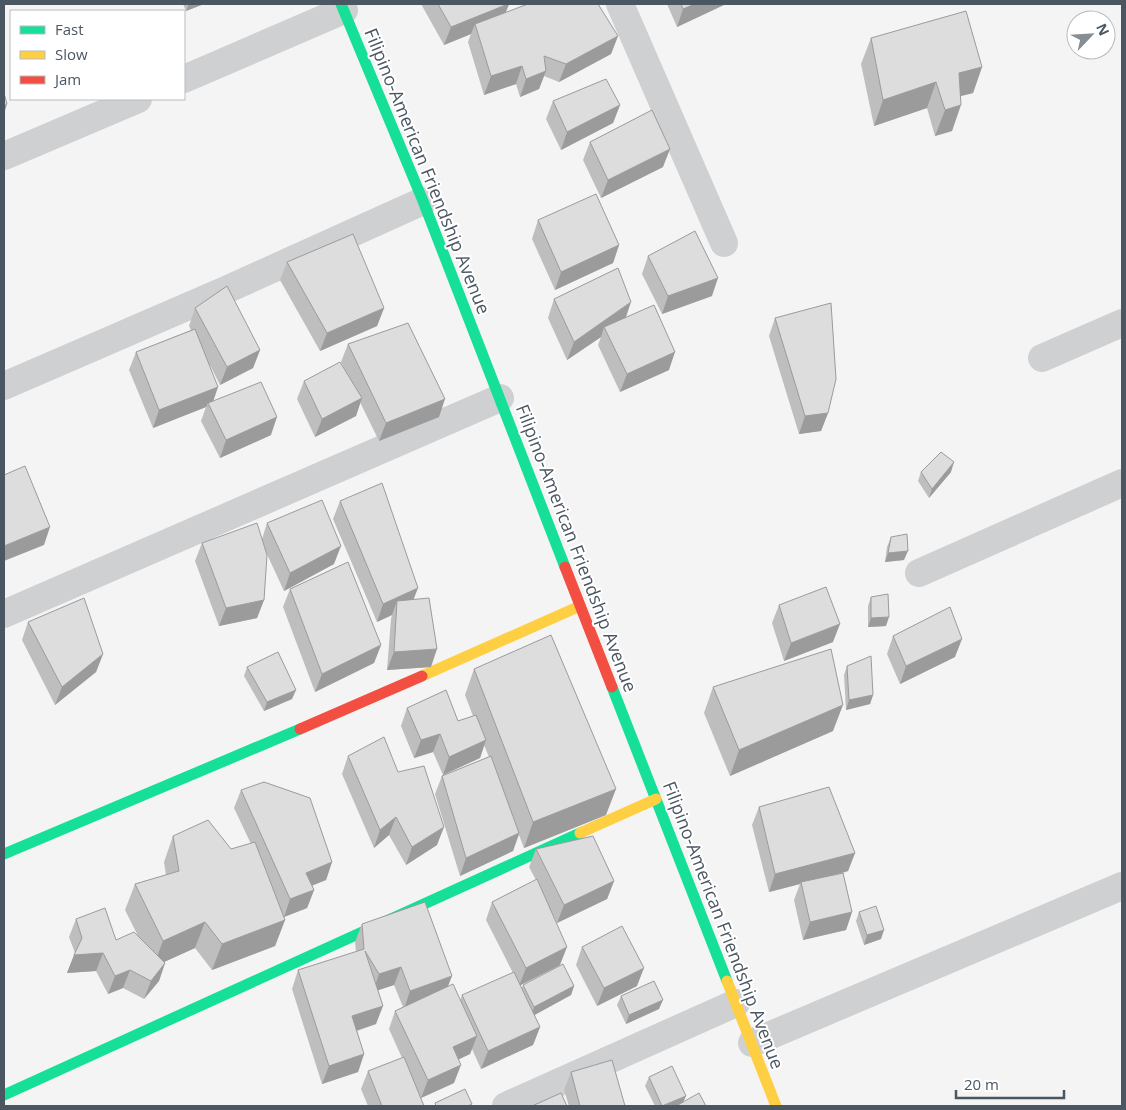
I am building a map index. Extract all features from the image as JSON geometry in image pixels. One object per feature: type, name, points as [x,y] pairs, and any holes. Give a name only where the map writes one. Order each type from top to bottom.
[{"type":"street","points":[[620,4],[724,243]]},
{"type":"street","points":[[185,79],[342,7]]},
{"type":"street","name":"Filipino-American Friendship Avenue","points":[[342,7],[423,201],[776,1106]]},
{"type":"street","points":[[4,156],[136,100]]},
{"type":"street","points":[[4,386],[228,289],[423,201]]},
{"type":"street","points":[[1042,358],[1122,324]]},
{"type":"street","points":[[4,614],[500,398]]},
{"type":"street","points":[[919,573],[1122,483]]},
{"type":"street","points":[[4,854],[381,695],[580,606]]},
{"type":"street","points":[[4,1095],[656,799]]},
{"type":"street","points":[[752,1043],[1122,886]]},
{"type":"street","points":[[506,1106],[736,1004]]},
{"type":"building","points":[[438,4],[508,4],[451,27]]},
{"type":"building","points":[[528,4],[598,4],[618,36],[566,64],[544,56],[546,71],[526,79],[522,66],[491,76],[475,24]]},
{"type":"building","points":[[681,4],[695,4],[683,9]]},
{"type":"building","points":[[966,11],[982,67],[959,73],[961,105],[945,110],[936,82],[883,100],[871,38]]},
{"type":"building","points":[[606,79],[620,105],[567,132],[553,101]]},
{"type":"building","points":[[4,93],[7,104],[4,106]]},
{"type":"building","points":[[652,110],[670,149],[608,180],[590,142]]},
{"type":"building","points":[[596,194],[619,245],[561,272],[538,220]]},
{"type":"building","points":[[695,231],[718,278],[668,296],[648,256]]},
{"type":"building","points":[[353,234],[384,308],[327,333],[287,262]]},
{"type":"building","points":[[618,268],[631,302],[574,342],[554,299]]},
{"type":"building","points":[[227,286],[260,350],[227,367],[195,308]]},
{"type":"building","points":[[831,303],[836,379],[828,413],[805,416],[775,318]]},
{"type":"building","points":[[654,305],[675,352],[627,374],[604,327]]},
{"type":"building","points":[[408,323],[445,399],[386,423],[348,344]]},
{"type":"building","points":[[195,329],[218,387],[159,410],[136,352]]},
{"type":"building","points":[[340,362],[362,398],[322,419],[304,381]]},
{"type":"building","points":[[261,382],[277,417],[226,440],[208,403]]},
{"type":"building","points":[[941,452],[954,462],[932,489],[921,472]]},
{"type":"building","points":[[25,466],[50,527],[4,546],[4,475]]},
{"type":"building","points":[[382,483],[418,588],[383,604],[340,501]]},
{"type":"building","points":[[322,500],[341,546],[290,573],[267,523]]},
{"type":"building","points":[[257,523],[267,555],[264,600],[226,608],[202,543]]},
{"type":"building","points":[[907,534],[908,551],[888,553],[891,537]]},
{"type":"building","points":[[348,562],[381,645],[322,674],[290,589]]},
{"type":"building","points":[[826,587],[840,624],[791,643],[779,605]]},
{"type":"building","points":[[888,594],[889,617],[871,618],[871,597]]},
{"type":"building","points":[[84,598],[103,654],[62,687],[28,622]]},
{"type":"building","points":[[429,598],[437,649],[394,652],[397,601]]},
{"type":"building","points":[[950,607],[962,639],[906,666],[893,636]]},
{"type":"building","points":[[551,635],[616,789],[533,822],[474,669]]},
{"type":"building","points":[[831,649],[843,705],[739,750],[713,687]]},
{"type":"building","points":[[278,652],[296,690],[267,702],[247,667]]},
{"type":"building","points":[[871,656],[873,695],[849,700],[847,666]]},
{"type":"building","points":[[446,690],[458,721],[476,715],[486,740],[449,757],[440,734],[421,740],[407,708]]},
{"type":"building","points":[[384,737],[398,772],[424,766],[444,827],[412,847],[396,817],[380,830],[348,756]]},
{"type":"building","points":[[491,756],[519,833],[466,858],[442,776]]},
{"type":"building","points":[[264,782],[310,798],[332,862],[306,873],[314,890],[290,899],[241,790]]},
{"type":"building","points":[[829,787],[855,853],[775,874],[759,807]]},
{"type":"building","points":[[208,820],[231,849],[255,842],[285,920],[222,944],[205,922],[163,941],[135,884],[179,871],[173,836]]},
{"type":"building","points":[[593,836],[614,881],[564,905],[536,849]]},
{"type":"building","points":[[843,873],[852,912],[810,922],[801,882]]},
{"type":"building","points":[[537,879],[567,947],[526,968],[492,902]]},
{"type":"building","points":[[425,902],[452,976],[410,991],[401,967],[379,974],[365,951],[383,1006],[352,1016],[364,1054],[329,1066],[298,970],[364,949],[362,924]]},
{"type":"building","points":[[876,906],[884,930],[867,935],[859,912]]},
{"type":"building","points":[[105,908],[116,940],[134,932],[165,963],[151,981],[130,970],[115,976],[103,953],[74,955],[82,938],[76,919]]},
{"type":"building","points":[[622,926],[644,968],[604,988],[582,947]]},
{"type":"building","points":[[563,964],[574,986],[534,1007],[523,985]]},
{"type":"building","points":[[514,972],[540,1027],[488,1051],[462,995]]},
{"type":"building","points":[[654,981],[663,1000],[629,1015],[621,996]]},
{"type":"building","points":[[453,984],[477,1036],[453,1047],[461,1065],[428,1080],[395,1011]]},
{"type":"building","points":[[404,1057],[424,1106],[382,1106],[368,1071]]},
{"type":"building","points":[[612,1060],[625,1106],[580,1106],[571,1072]]},
{"type":"building","points":[[672,1066],[686,1096],[662,1106],[649,1077]]},
{"type":"building","points":[[465,1089],[472,1104],[468,1106],[436,1106],[435,1103]]},
{"type":"building","points":[[561,1093],[567,1106],[532,1106]]},
{"type":"building","points":[[699,1093],[706,1106],[676,1106]]},
{"type":"traffic: fast","points":[[341,4],[423,201],[565,567]]},
{"type":"traffic: fast","points":[[612,687],[727,981]]},
{"type":"traffic: fast","points":[[4,854],[300,729]]},
{"type":"traffic: fast","points":[[4,1095],[580,833]]},
{"type":"traffic: slow","points":[[422,676],[580,606]]},
{"type":"traffic: slow","points":[[580,833],[656,799]]},
{"type":"traffic: slow","points":[[727,981],[776,1106]]},
{"type":"traffic: jam","points":[[565,567],[612,687]]},
{"type":"traffic: jam","points":[[300,729],[422,676]]}]
